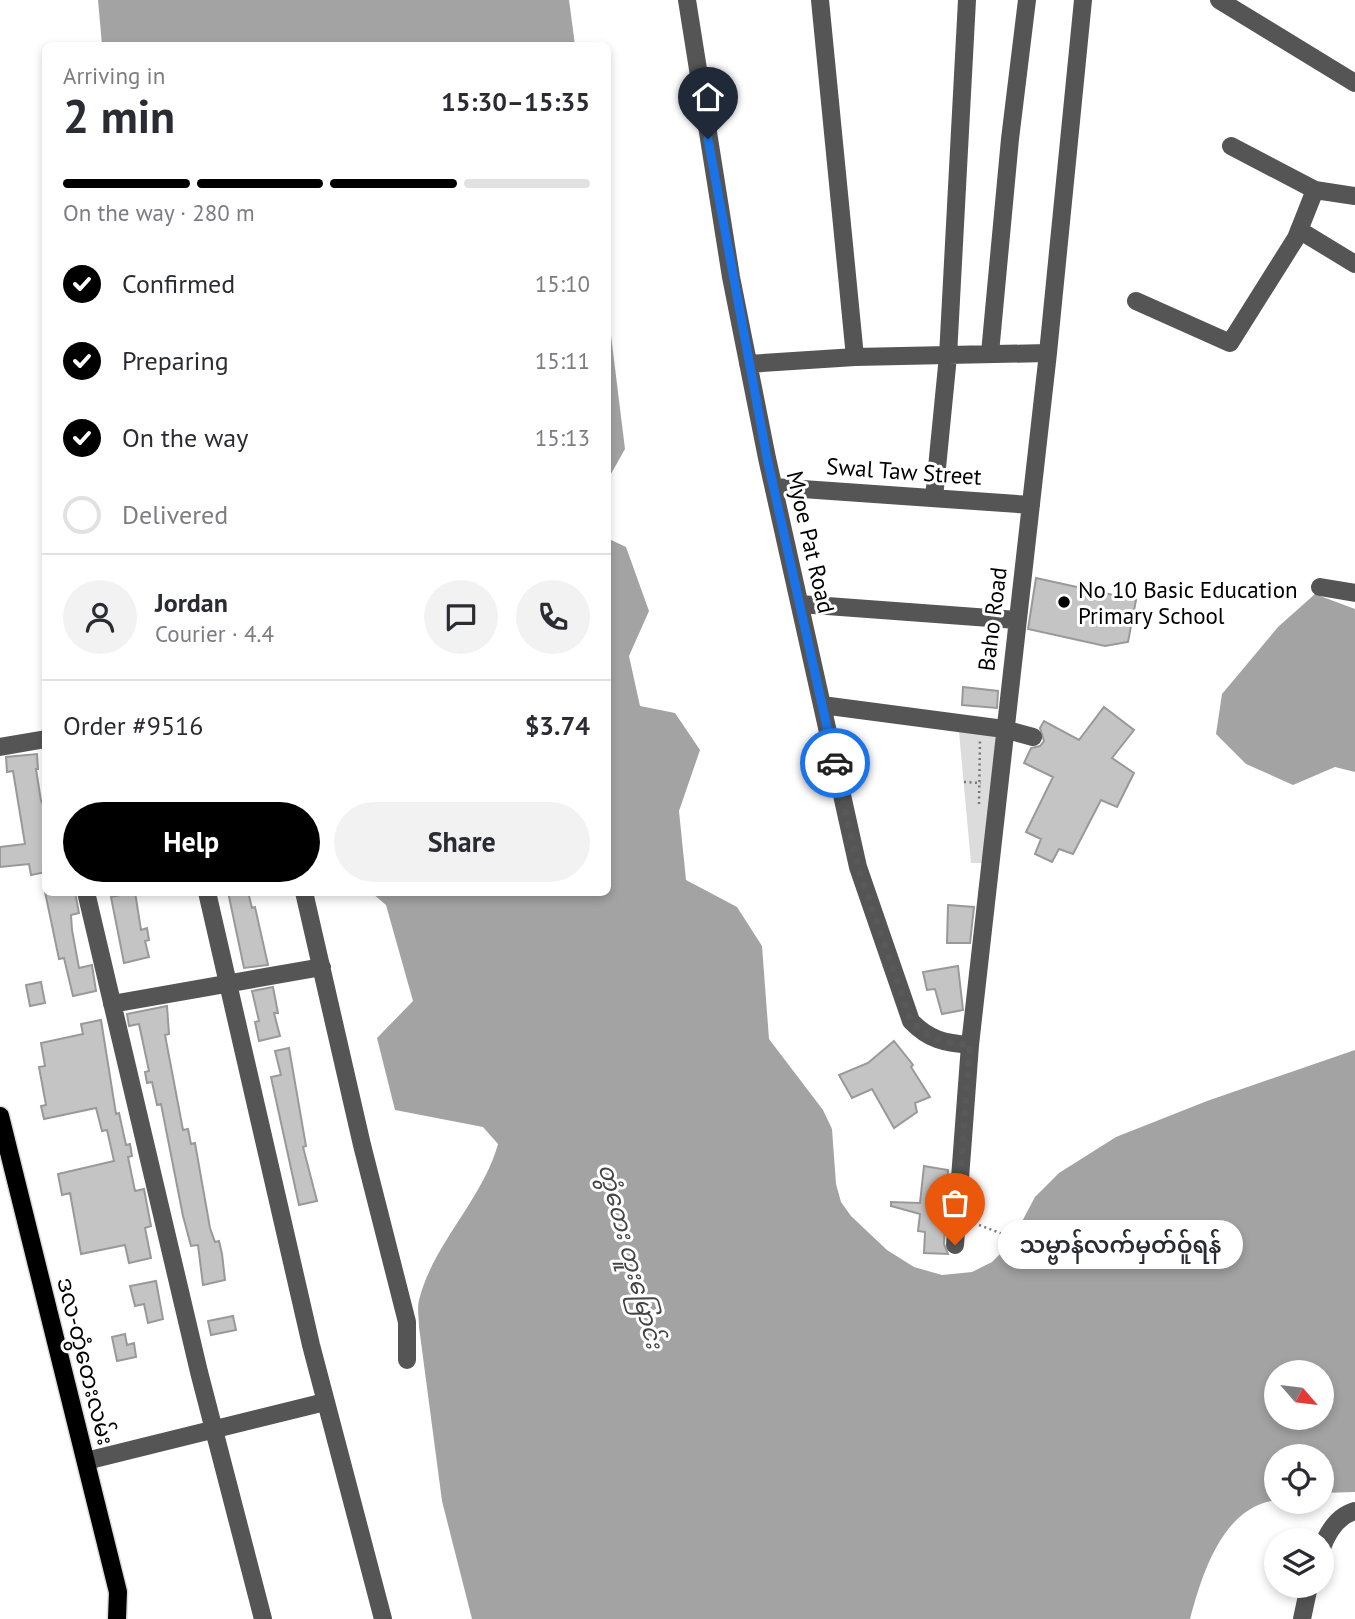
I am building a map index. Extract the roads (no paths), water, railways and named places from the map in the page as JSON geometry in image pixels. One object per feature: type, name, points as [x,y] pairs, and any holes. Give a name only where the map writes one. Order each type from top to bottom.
[{"type":"main road","name":"ဒလ-တွံတေးလမ်း","points":[[0,1116],[118,1592],[117,1619]]},
{"type":"street","name":"Myoe Pat Road","points":[[687,0],[703,111],[748,363],[858,867],[911,1021],[923,1033],[938,1042],[970,1045]]},
{"type":"street","points":[[820,0],[855,356]]},
{"type":"street","points":[[934,498],[948,356],[967,0]]},
{"type":"street","points":[[990,354],[1010,139],[1027,0]]},
{"type":"street","name":"Baho Road","points":[[955,1245],[970,1045],[1048,353],[1083,0]]},
{"type":"street","points":[[1219,0],[1355,83]]},
{"type":"street","points":[[1231,146],[1315,190],[1355,196]]},
{"type":"street","points":[[1136,301],[1230,343],[1300,230],[1315,190]]},
{"type":"street","points":[[1300,230],[1355,264]]},
{"type":"street","points":[[748,363],[855,356],[1048,353]]},
{"type":"street","name":"Swal Taw Street","points":[[774,487],[1031,505]]},
{"type":"street","points":[[1320,587],[1355,593]]},
{"type":"street","points":[[800,604],[1017,620]]},
{"type":"street","points":[[822,705],[1004,729],[1033,737]]},
{"type":"street","points":[[0,747],[42,740]]},
{"type":"street","points":[[87,896],[214,1429],[263,1619]]},
{"type":"street","points":[[208,896],[326,1402],[383,1619]]},
{"type":"street","points":[[305,896],[365,1158],[407,1322],[407,1360]]},
{"type":"street","points":[[112,1004],[322,967]]},
{"type":"street","points":[[86,1461],[326,1402]]},
{"type":"street","points":[[1332,1528],[1345,1514],[1355,1511]]},
{"type":"street","points":[[1302,1619],[1306,1598]]},
{"type":"water","points":[[98,0],[569,0],[575,42],[102,42]]},
{"type":"water","points":[[611,335],[625,449],[611,474]]},
{"type":"water","name":"တွံတေး တူးမြောင်း","points":[[611,540],[626,547],[649,611],[629,656],[640,706],[675,713],[700,750],[679,811],[686,880],[737,907],[762,946],[769,1039],[823,1110],[832,1129],[836,1184],[841,1202],[851,1216],[887,1250],[914,1267],[942,1275],[972,1272],[992,1262],[1010,1244],[1035,1197],[1059,1173],[1116,1137],[1207,1101],[1355,1050],[1355,1492],[1334,1493],[1334,1444],[1264,1444],[1264,1503],[1241,1515],[1217,1546],[1208,1564],[1190,1619],[472,1619],[442,1501],[418,1306],[435,1260],[481,1184],[498,1144],[483,1127],[395,1110],[377,1038],[413,1001],[386,905],[376,896],[611,896]]},
{"type":"water","points":[[1315,594],[1355,609],[1355,772],[1335,767],[1293,785],[1246,764],[1216,734],[1222,694],[1278,627]]},
{"type":"place","name":"No 10 Basic Education Primary School","points":[[1064,602]]},
{"type":"place","name":"သမ္ဗာန်လက်မှတ်ဝ်ူရန်","points":[[955,1245]]}]
